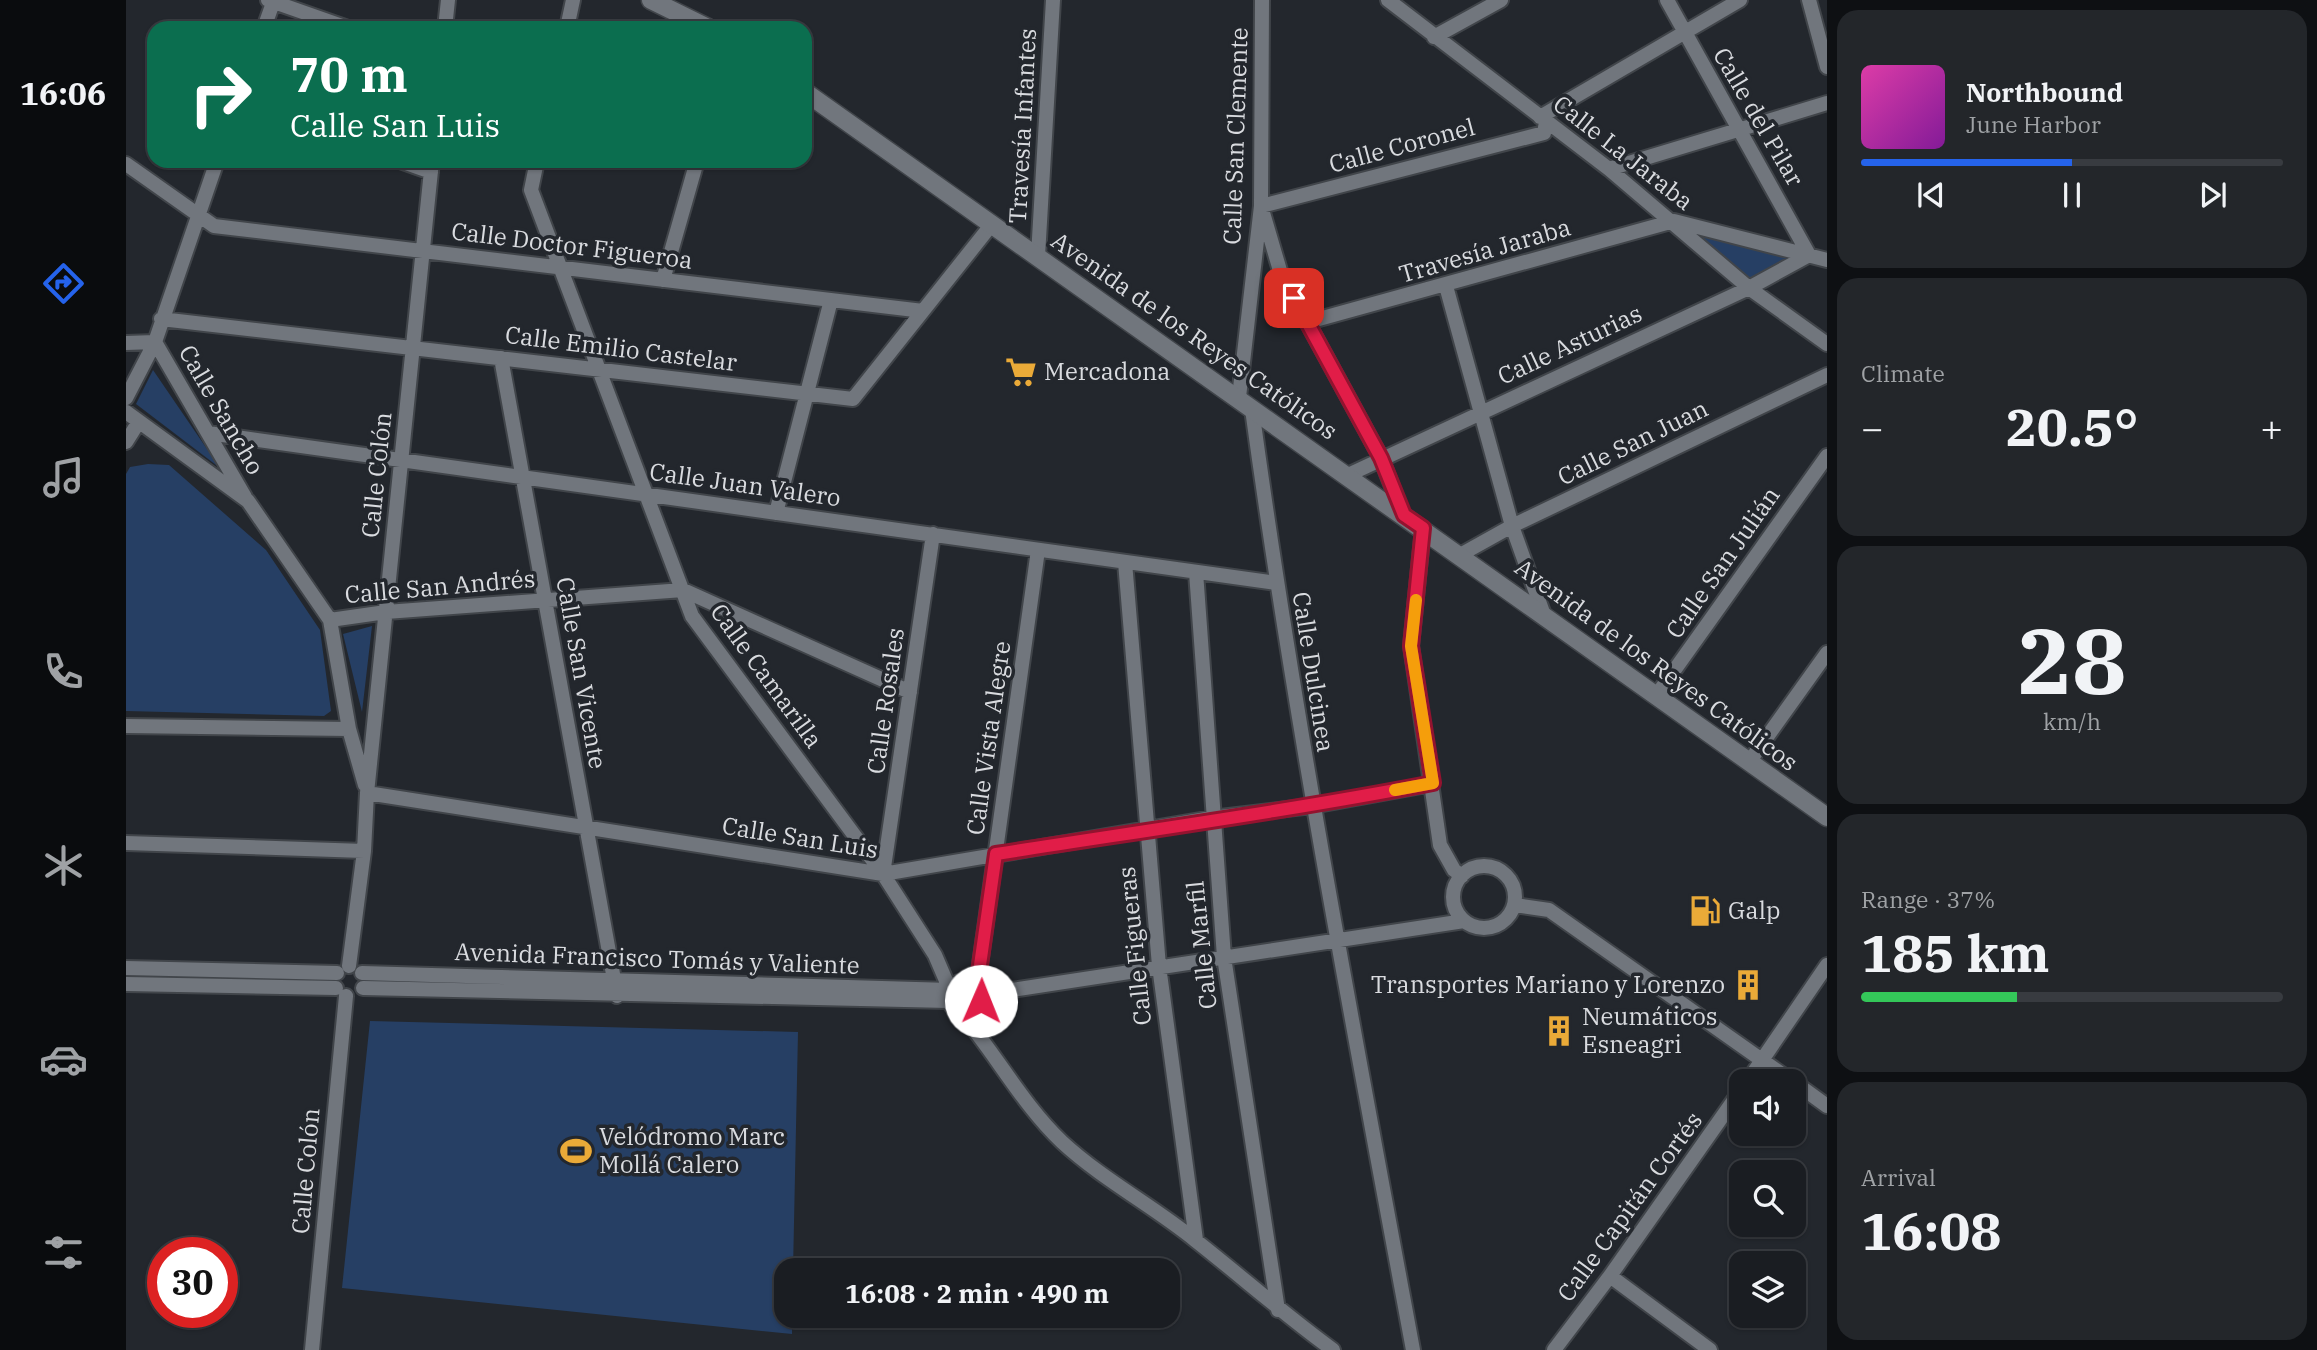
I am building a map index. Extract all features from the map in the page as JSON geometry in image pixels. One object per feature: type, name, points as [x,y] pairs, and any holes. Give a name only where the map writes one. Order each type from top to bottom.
[{"type":"street","points":[[446,21],[448,0]]},
{"type":"street","points":[[568,21],[573,0]]},
{"type":"street","points":[[651,0],[694,21]]},
{"type":"street","name":"Travesía Infantes","points":[[1038,256],[1053,0]]},
{"type":"street","name":"Calle San Clemente","points":[[1246,403],[1261,206],[1262,0]]},
{"type":"street","name":"Calle La Jaraba","points":[[1388,0],[1609,169],[1674,221],[1749,288],[1827,344]]},
{"type":"street","points":[[1434,37],[1501,0]]},
{"type":"street","name":"Calle del Pilar","points":[[1667,0],[1810,255]]},
{"type":"street","name":"Calle Coronel","points":[[1261,206],[1544,133],[1543,120],[1741,0]]},
{"type":"street","points":[[1809,0],[1827,68]]},
{"type":"street","points":[[266,21],[271,1],[328,21]]},
{"type":"street","name":"Avenida de los Reyes Católicos","points":[[812,97],[1827,817]]},
{"type":"street","points":[[1609,169],[1827,103]]},
{"type":"street","points":[[126,164],[198,215]]},
{"type":"street","points":[[126,398],[155,342],[215,168]]},
{"type":"street","name":"Calle Colón","points":[[312,1350],[346,979],[364,851],[367,793],[431,168]]},
{"type":"street","name":"Calle Camarilla","points":[[536,168],[531,190],[692,616],[883,874],[935,956],[950,996]]},
{"type":"street","points":[[663,280],[695,168]]},
{"type":"street","points":[[1261,206],[1281,274],[1381,458],[1404,515]]},
{"type":"street","name":"Calle Doctor Figueroa","points":[[198,215],[214,226],[923,311]]},
{"type":"street","points":[[1674,221],[1827,260]]},
{"type":"street","name":"Travesía Jaraba","points":[[1308,322],[1674,221]]},
{"type":"street","name":"Calle Emilio Castelar","points":[[161,319],[853,399],[992,224]]},
{"type":"street","name":"Calle Asturias","points":[[1348,475],[1482,410],[1749,288],[1810,255]]},
{"type":"street","points":[[1446,286],[1512,526],[1544,615]]},
{"type":"street","points":[[776,513],[831,300]]},
{"type":"street","points":[[126,343],[155,342]]},
{"type":"street","name":"Calle Sancho","points":[[155,342],[248,501],[330,620],[349,729]]},
{"type":"street","name":"Calle San Vicente","points":[[501,358],[617,996]]},
{"type":"street","name":"Calle San Juan","points":[[1460,555],[1512,526],[1827,375]]},
{"type":"street","name":"Calle Dulcinea","points":[[1246,403],[1312,806],[1413,1350]]},
{"type":"street","name":"Calle Sancho","points":[[126,412],[248,501]]},
{"type":"street","points":[[126,442],[138,423]]},
{"type":"street","name":"Calle Juan Valero","points":[[208,433],[1276,583]]},
{"type":"street","name":"Calle San Julián","points":[[1656,696],[1827,456]]},
{"type":"street","points":[[1423,528],[1411,646],[1440,845],[1454,870],[1462,876]]},
{"type":"street","name":"Calle Rosales","points":[[883,874],[933,534]]},
{"type":"street","name":"Calle Vista Alegre","points":[[975,982],[996,854],[1038,550]]},
{"type":"street","name":"Calle Figueras","points":[[1125,562],[1159,966],[1196,1240]]},
{"type":"street","name":"Calle Marfil","points":[[1196,572],[1224,957],[1278,1310]]},
{"type":"street","name":"Calle San Andrés","points":[[330,620],[386,612],[682,590],[910,692]]},
{"type":"street","points":[[1749,762],[1827,653]]},
{"type":"street","points":[[126,726],[349,729]]},
{"type":"street","name":"Calle Colón","points":[[349,729],[367,793]]},
{"type":"street","name":"Calle San Luis","points":[[367,793],[883,874],[1212,818],[1312,806],[1433,783]]},
{"type":"street","points":[[126,843],[364,851]]},
{"type":"street","points":[[1480,866],[1499,870],[1513,884],[1515,905],[1510,915],[1494,927],[1473,927],[1457,913],[1453,894],[1462,876],[1480,866]]},
{"type":"street","points":[[1515,905],[1549,910],[1775,1069]]},
{"type":"street","points":[[960,1012],[970,1012],[1005,991],[1464,921]]},
{"type":"street","name":"Calle Camarilla","points":[[935,956],[975,982]]},
{"type":"street","points":[[1756,1069],[1827,965]]},
{"type":"street","name":"Avenida Francisco Tomás y Valiente","points":[[126,968],[346,979]]},
{"type":"street","name":"Avenida Francisco Tomás y Valiente","points":[[346,979],[356,994],[363,988],[617,996],[950,996]]},
{"type":"street","name":"Avenida Francisco Tomás y Valiente","points":[[126,984],[346,979],[614,980],[950,996]]},
{"type":"street","points":[[1005,991],[975,982],[956,983],[950,996],[985,1041],[1015,1087],[1062,1142],[1196,1240],[1278,1310],[1333,1350]]},
{"type":"street","points":[[975,982],[985,1041]]},
{"type":"street","points":[[1806,1091],[1827,1106]]},
{"type":"street","name":"Calle Capitán Cortés","points":[[1554,1350],[1610,1276],[1729,1107]]},
{"type":"street","points":[[1610,1276],[1710,1350]]},
{"type":"shaded area","points":[[1674,221],[1809,255],[1749,288]]},
{"type":"shaded area","points":[[153,370],[220,468],[136,404]]},
{"type":"shaded area","points":[[169,465],[266,550],[320,630],[331,711],[324,716],[126,711],[126,474],[130,467]]},
{"type":"shaded area","points":[[372,626],[362,712],[343,634]]},
{"type":"shaded area","name":"Velódromo Marc Mollá Calero","points":[[370,1021],[798,1032],[793,1258],[774,1258],[774,1328],[792,1328],[792,1334],[342,1288]]},
{"type":"slow traffic","points":[[1395,790],[1433,783],[1411,646],[1416,600]]},
{"type":"place","name":"Mercadona","points":[[1021,372]]},
{"type":"place","name":"Galp","points":[[1705,911]]},
{"type":"place","name":"Transportes Mariano y Lorenzo","points":[[1748,985]]},
{"type":"place","name":"Neumáticos Esneagri","points":[[1559,1031]]},
{"type":"place","name":"Velódromo Marc Mollá Calero","points":[[576,1151]]},
{"type":"route","points":[[981,1001],[977,986],[996,854],[1212,818],[1312,806],[1433,783],[1411,646],[1423,528],[1404,515],[1381,458],[1294,298]]}]
